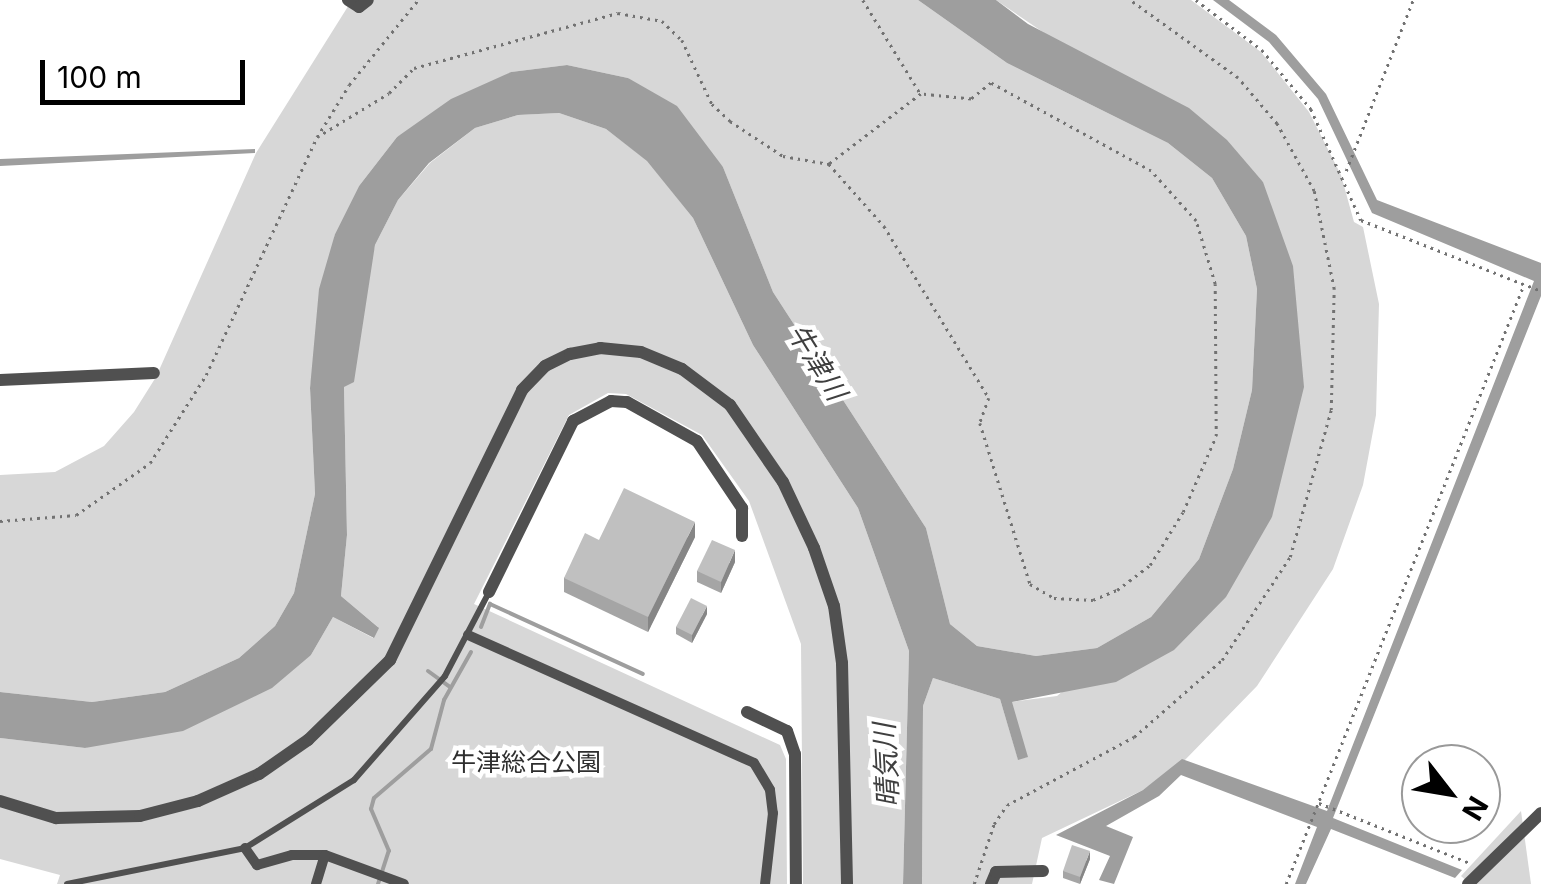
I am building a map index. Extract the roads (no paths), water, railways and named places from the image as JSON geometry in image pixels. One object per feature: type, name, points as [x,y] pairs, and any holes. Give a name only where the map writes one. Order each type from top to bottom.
[{"type":"street","points":[[348,0],[359,7],[368,0]]},
{"type":"street","points":[[0,802],[56,818],[140,816],[244,780],[308,740],[390,660],[522,390],[545,366],[600,348],[641,352],[682,369],[730,406],[783,482],[814,548],[834,606],[842,662],[847,884]]},
{"type":"street","points":[[0,380],[154,373]]},
{"type":"street","points":[[489,592],[574,422],[612,401],[627,402],[698,441],[742,508],[742,536]]},
{"type":"street","points":[[468,635],[754,763],[770,790],[773,813],[765,884]]},
{"type":"street","points":[[747,712],[787,731],[795,754],[796,884]]},
{"type":"street","points":[[1468,884],[1541,814]]},
{"type":"street","points":[[245,848],[257,864],[292,854],[325,855],[404,884]]},
{"type":"street","points":[[316,884],[325,855]]},
{"type":"street","points":[[991,884],[996,872],[1043,871]]},
{"type":"lane","points":[[67,884],[245,848],[354,780],[446,676],[489,592]]},
{"type":"water","name":"牛津川","points":[[918,0],[996,0],[1028,24],[1189,108],[1227,140],[1263,182],[1293,266],[1304,387],[1272,517],[1226,597],[1174,650],[1116,682],[1012,702],[1028,757],[1018,760],[1000,699],[933,678],[923,706],[922,884],[903,884],[909,651],[858,508],[753,345],[693,218],[647,161],[606,129],[559,113],[518,115],[475,128],[429,163],[398,200],[375,245],[354,382],[344,387],[347,535],[341,596],[379,628],[374,638],[333,617],[311,655],[272,688],[183,731],[85,748],[0,738],[0,692],[92,702],[165,692],[239,658],[275,626],[294,593],[315,494],[310,388],[319,289],[335,234],[359,186],[397,137],[451,99],[511,72],[567,65],[628,78],[677,106],[723,167],[773,292],[926,528],[950,624],[977,646],[1036,656],[1097,648],[1151,617],[1199,559],[1233,469],[1252,390],[1257,289],[1246,236],[1212,178],[1168,143],[1007,63]]},
{"type":"water","points":[[1213,0],[1229,0],[1276,35],[1326,94],[1377,200],[1541,263],[1541,296],[1333,818],[1462,870],[1455,878],[1331,829],[1306,884],[1295,884],[1317,827],[1181,775],[1159,796],[1106,826],[1133,837],[1114,884],[1099,880],[1110,856],[1056,835],[1143,790],[1182,759],[1327,811],[1534,281],[1372,213],[1318,99],[1269,42]]},
{"type":"water","points":[[255,149],[255,153],[0,166],[0,159]]},
{"type":"waterway","points":[[481,627],[490,604],[643,674]]},
{"type":"waterway","points":[[378,884],[389,851],[371,809],[374,798],[431,749],[444,700],[471,652]]},
{"type":"waterway","points":[[428,671],[450,687]]},
{"type":"park label","name":"牛津総合公園","points":[[526,762]]},
{"type":"water label","name":"晴気川","points":[[886,765]]}]
